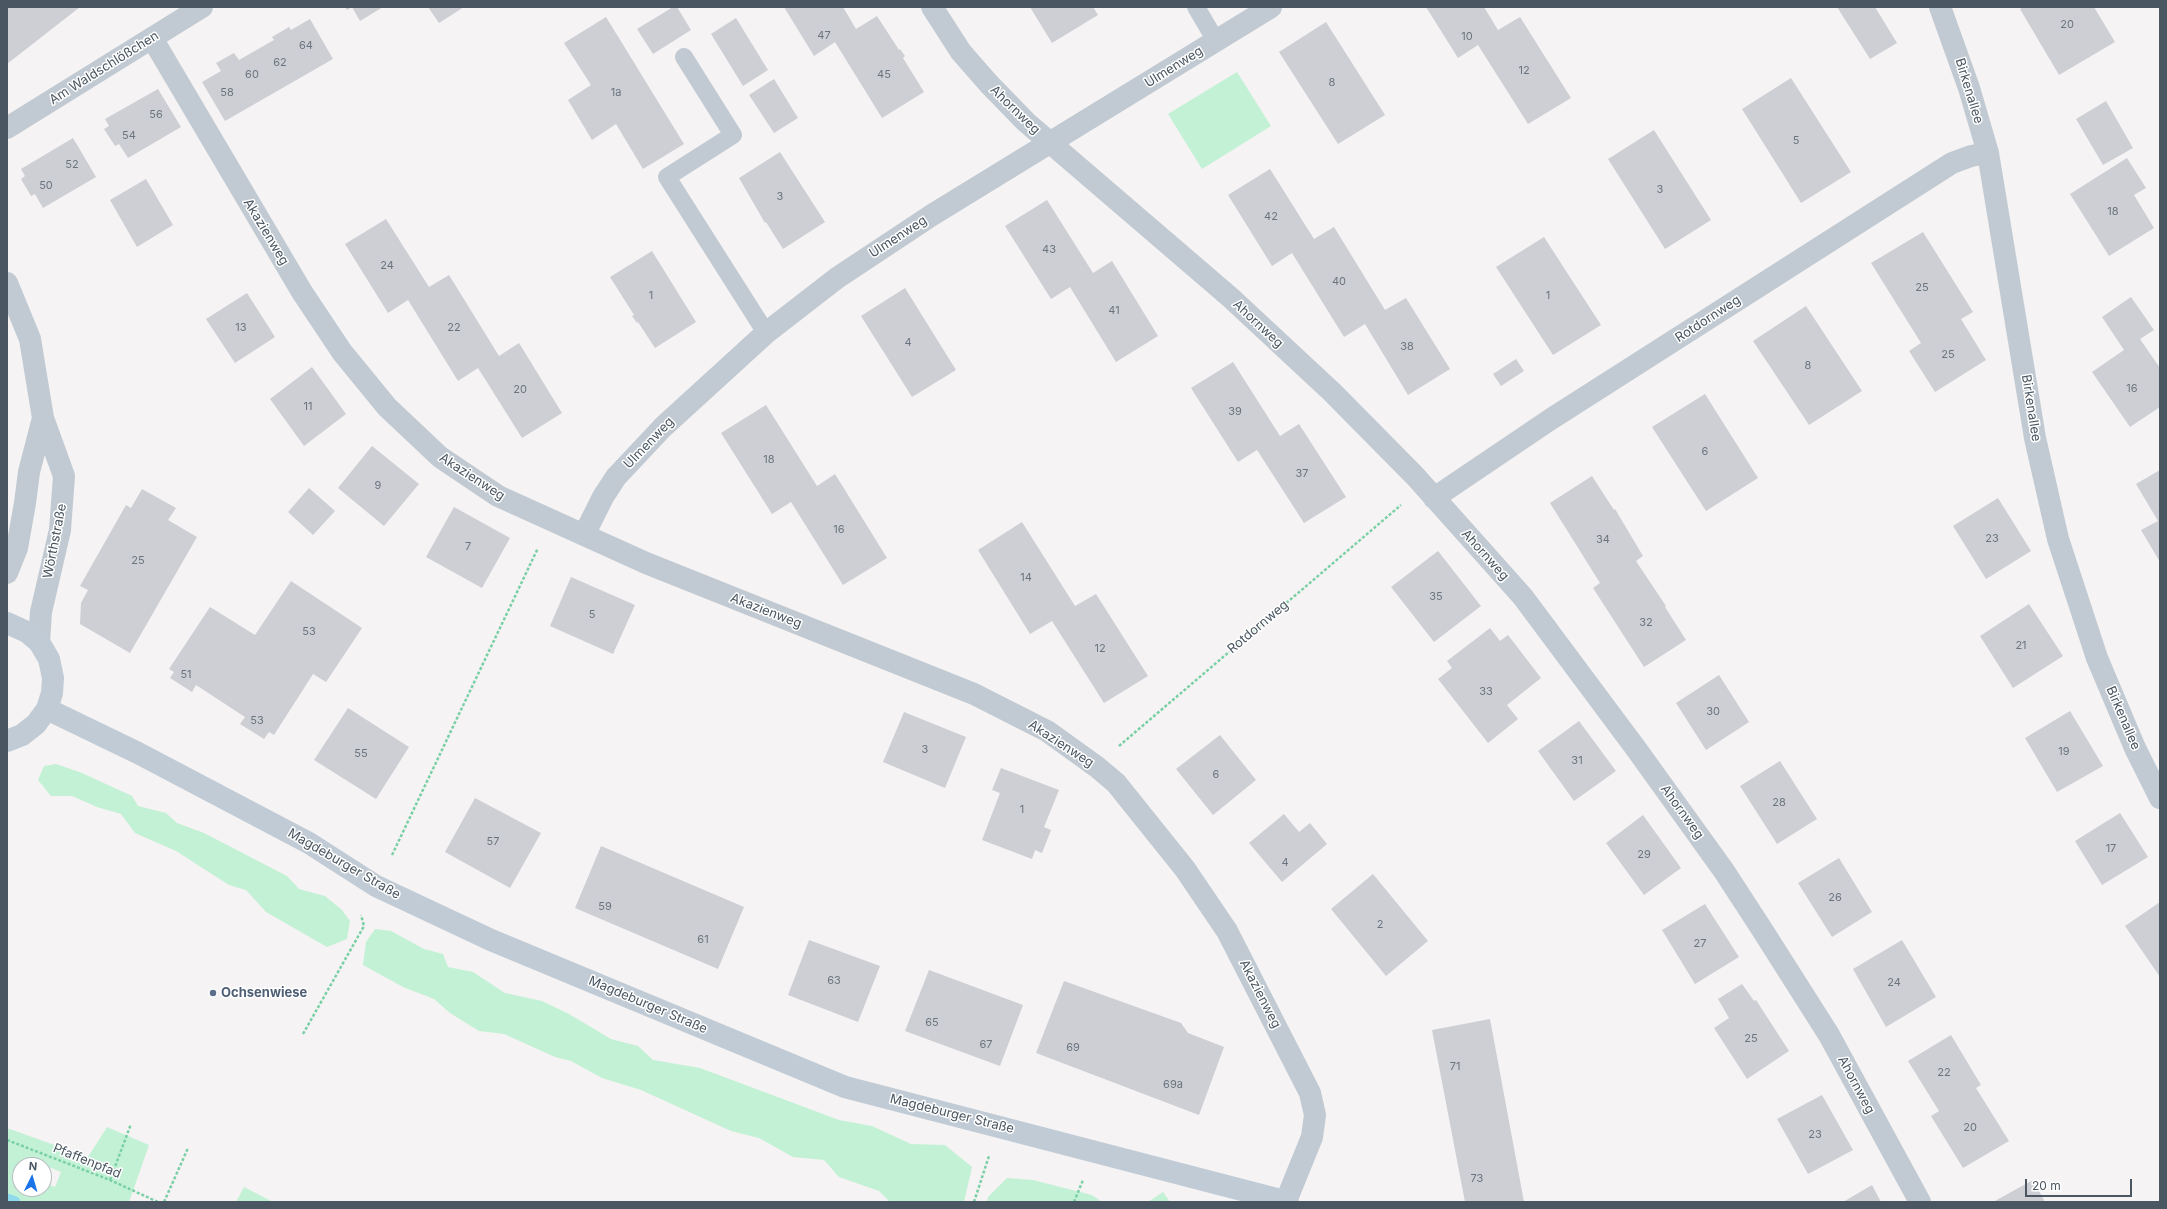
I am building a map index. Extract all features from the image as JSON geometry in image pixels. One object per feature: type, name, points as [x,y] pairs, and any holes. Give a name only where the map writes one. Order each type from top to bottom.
[{"type":"main road","points":[[7,623],[27,632],[39,642],[48,659],[53,678],[52,694],[47,709],[36,724],[22,736],[7,740]]},
{"type":"main road","name":"Magdeburger Straße","points":[[47,709],[224,798],[309,843],[376,886],[491,940],[845,1087],[1287,1202]]},
{"type":"street","name":"Am Waldschlößchen","points":[[7,128],[202,7]]},
{"type":"street","name":"Ahornweg","points":[[932,7],[961,52],[989,84],[1026,122],[1231,298],[1332,392],[1434,498],[1523,597],[1637,750],[1724,871],[1800,987],[1829,1035],[1920,1202]]},
{"type":"street","name":"Ulmenweg","points":[[584,535],[603,497],[616,477],[663,427],[766,333],[837,278],[932,215],[1270,7]]},
{"type":"street","name":"Birkenallee","points":[[1940,7],[1969,88],[1988,153],[2035,438],[2058,539],[2097,658],[2135,748],[2160,798]]},
{"type":"street","name":"Akazienweg","points":[[152,38],[302,292],[342,352],[387,407],[440,457],[498,496],[646,563],[974,694],[1047,731],[1097,767],[1116,783],[1185,869],[1227,931],[1310,1093],[1315,1115],[1312,1137],[1287,1202]]},
{"type":"street","name":"Rotdornweg","points":[[1434,498],[1551,419],[1952,163],[1971,156],[1988,153]]},
{"type":"street","name":"Wörthstraße","points":[[7,283],[30,339],[44,418],[64,476],[60,530],[41,612],[39,642]]},
{"type":"street","name":"Wörthstraße","points":[[7,573],[17,548],[29,472],[44,418]]},
{"type":"lane","points":[[1196,7],[1216,41]]},
{"type":"lane","points":[[684,57],[733,135],[667,176],[766,333]]},
{"type":"path","name":"Rotdornweg","points":[[1117,747],[1407,500]]},
{"type":"path","points":[[392,855],[539,547]]},
{"type":"path","points":[[303,1034],[364,926],[361,915]]},
{"type":"path","points":[[110,1180],[131,1124]]},
{"type":"path","name":"Pfaffenpfad","points":[[7,1140],[110,1180],[158,1202]]},
{"type":"path","points":[[164,1202],[188,1148]]},
{"type":"path","points":[[974,1202],[989,1156]]},
{"type":"path","points":[[1074,1202],[1084,1180]]},
{"type":"green space","points":[[1237,72],[1271,126],[1202,169],[1168,114]]},
{"type":"green space","points":[[56,764],[82,773],[132,796],[138,806],[166,813],[177,823],[204,833],[287,876],[299,889],[325,896],[342,910],[350,921],[347,939],[327,947],[266,912],[246,890],[229,885],[176,851],[135,833],[121,814],[97,807],[72,796],[51,796],[38,780],[44,766]]},
{"type":"green space","points":[[375,929],[391,931],[424,949],[443,954],[448,967],[473,972],[505,993],[542,1001],[569,1014],[611,1039],[638,1046],[653,1060],[700,1068],[839,1120],[872,1126],[911,1144],[945,1145],[972,1167],[964,1202],[890,1202],[879,1191],[839,1177],[824,1160],[793,1157],[759,1138],[731,1131],[641,1090],[602,1078],[571,1061],[555,1057],[504,1034],[479,1031],[450,1013],[434,999],[403,987],[363,965],[366,942]]},
{"type":"green space","points":[[107,1127],[149,1145],[129,1202],[7,1202],[7,1128],[88,1157]]},
{"type":"green space","points":[[1007,1178],[1033,1180],[1092,1195],[1102,1202],[987,1202],[988,1197]]},
{"type":"green space","points":[[244,1187],[273,1202],[236,1202]]},
{"type":"green space","points":[[1163,1192],[1170,1202],[1148,1202]]},
{"type":"building","points":[[7,7],[80,7],[7,64]]},
{"type":"building","points":[[345,7],[352,7],[347,10]]},
{"type":"building","points":[[352,7],[383,7],[360,21]]},
{"type":"building","points":[[428,7],[464,7],[439,23]]},
{"type":"building","points":[[673,7],[677,7],[691,30],[653,54],[637,29]]},
{"type":"building","points":[[784,7],[843,7],[856,29],[877,16],[899,50],[900,49],[905,56],[903,58],[924,92],[882,118],[835,42],[814,56]]},
{"type":"building","points":[[1030,7],[1093,7],[1098,15],[1052,43]]},
{"type":"building","points":[[1426,7],[1484,7],[1498,30],[1520,17],[1571,98],[1528,124],[1478,45],[1458,58]]},
{"type":"building","points":[[1837,7],[1875,7],[1897,43],[1870,59]]},
{"type":"building","points":[[2023,7],[2094,7],[2115,42],[2059,75],[2020,9]]},
{"type":"building","points":[[606,17],[684,144],[643,169],[616,124],[592,140],[568,100],[591,85],[564,43]]},
{"type":"building","points":[[736,18],[768,70],[743,86],[711,34]]},
{"type":"building","points":[[310,19],[333,59],[225,121],[202,82],[221,71],[216,63],[234,53],[239,60],[274,40],[272,37],[289,27],[291,30]]},
{"type":"building","points":[[1326,22],[1385,115],[1338,144],[1279,52]]},
{"type":"building","points":[[1791,78],[1851,172],[1801,203],[1742,109]]},
{"type":"building","points":[[774,79],[798,118],[774,133],[749,95]]},
{"type":"building","points":[[158,89],[181,127],[128,158],[119,144],[115,146],[104,129],[109,126],[105,119]]},
{"type":"building","points":[[2106,101],[2133,148],[2103,165],[2076,119]]},
{"type":"building","points":[[1654,130],[1711,220],[1665,249],[1608,159]]},
{"type":"building","points":[[73,138],[96,177],[43,208],[35,194],[31,196],[21,179],[25,176],[21,169]]},
{"type":"building","points":[[780,152],[825,222],[783,249],[766,222],[765,223],[739,178]]},
{"type":"building","points":[[2127,158],[2146,188],[2134,195],[2154,228],[2109,256],[2070,194]]},
{"type":"building","points":[[1270,169],[1314,239],[1334,227],[1385,310],[1406,298],[1450,369],[1408,395],[1365,324],[1344,337],[1292,253],[1272,266],[1228,195]]},
{"type":"building","points":[[146,179],[173,225],[137,247],[110,200]]},
{"type":"building","points":[[1047,200],[1093,273],[1112,261],[1158,336],[1116,362],[1070,287],[1051,299],[1005,226]]},
{"type":"building","points":[[386,219],[429,287],[449,275],[499,356],[519,343],[562,413],[522,438],[478,368],[458,381],[408,300],[388,313],[345,244]]},
{"type":"building","points":[[1923,232],[1973,312],[1961,319],[1986,360],[1935,392],[1909,351],[1921,343],[1871,263]]},
{"type":"building","points":[[1544,237],[1601,325],[1553,355],[1496,267]]},
{"type":"building","points":[[652,251],[696,322],[655,348],[638,322],[637,323],[632,316],[634,315],[610,277]]},
{"type":"building","points":[[905,288],[956,370],[912,397],[861,316]]},
{"type":"building","points":[[247,293],[275,337],[235,363],[206,319]]},
{"type":"building","points":[[2131,297],[2154,330],[2140,339],[2160,368],[2160,407],[2130,427],[2092,372],[2124,350],[2102,317]]},
{"type":"building","points":[[1806,306],[1862,391],[1809,425],[1753,341]]},
{"type":"building","points":[[1516,359],[1524,371],[1501,386],[1493,374]]},
{"type":"building","points":[[1233,362],[1280,436],[1299,424],[1346,497],[1304,523],[1257,450],[1238,462],[1191,388]]},
{"type":"building","points":[[312,367],[346,414],[304,446],[270,399]]},
{"type":"building","points":[[1705,394],[1758,478],[1706,511],[1652,427]]},
{"type":"building","points":[[766,405],[817,486],[835,474],[887,558],[843,585],[791,502],[772,514],[721,433]]},
{"type":"building","points":[[372,446],[419,484],[384,526],[338,488]]},
{"type":"building","points":[[2160,470],[2160,562],[2141,530],[2158,521],[2136,484]]},
{"type":"building","points":[[1592,476],[1614,510],[1615,509],[1643,556],[1636,561],[1666,606],[1665,607],[1686,640],[1644,667],[1593,588],[1600,583],[1550,503]]},
{"type":"building","points":[[309,488],[335,511],[313,535],[288,512]]},
{"type":"building","points":[[142,489],[176,508],[168,520],[197,537],[130,653],[80,624],[81,603],[88,590],[80,586],[126,505],[131,508]]},
{"type":"building","points":[[1998,498],[2031,551],[1986,579],[1953,526]]},
{"type":"building","points":[[454,507],[510,538],[482,588],[426,557]]},
{"type":"building","points":[[1022,522],[1075,606],[1096,594],[1148,676],[1104,703],[1052,621],[1030,634],[978,550]]},
{"type":"building","points":[[1438,551],[1481,606],[1434,642],[1391,587]]},
{"type":"building","points":[[571,577],[635,605],[613,654],[550,626]]},
{"type":"building","points":[[291,581],[362,628],[326,682],[313,674],[274,735],[269,732],[264,739],[240,724],[245,717],[196,685],[192,692],[170,678],[174,672],[169,669],[210,607],[255,635]]},
{"type":"building","points":[[2029,604],[2063,656],[2013,688],[1980,636]]},
{"type":"building","points":[[1490,628],[1500,641],[1508,635],[1541,678],[1507,705],[1518,719],[1488,743],[1438,679],[1452,668],[1447,661]]},
{"type":"building","points":[[1719,675],[1749,722],[1706,750],[1676,703]]},
{"type":"building","points":[[348,708],[409,747],[376,799],[314,760]]},
{"type":"building","points":[[2070,711],[2103,766],[2057,792],[2025,738]]},
{"type":"building","points":[[904,712],[966,737],[945,788],[883,762]]},
{"type":"building","points":[[1579,721],[1616,771],[1574,801],[1538,751]]},
{"type":"building","points":[[1220,735],[1256,780],[1213,815],[1176,769]]},
{"type":"building","points":[[1780,761],[1817,819],[1777,844],[1740,786]]},
{"type":"building","points":[[1001,768],[1059,790],[1044,827],[1051,830],[1042,853],[1035,850],[1032,859],[982,840],[1000,793],[992,790]]},
{"type":"building","points":[[475,798],[541,833],[510,888],[445,852]]},
{"type":"building","points":[[2120,813],[2148,857],[2102,885],[2075,841]]},
{"type":"building","points":[[1284,814],[1299,832],[1310,823],[1327,844],[1282,882],[1249,843]]},
{"type":"building","points":[[1643,815],[1681,868],[1644,895],[1606,843]]},
{"type":"building","points":[[601,846],[744,907],[718,969],[575,908]]},
{"type":"building","points":[[1839,858],[1872,912],[1832,937],[1798,883]]},
{"type":"building","points":[[1373,874],[1428,941],[1386,976],[1331,909]]},
{"type":"building","points":[[2160,902],[2160,977],[2125,926]]},
{"type":"building","points":[[1705,904],[1739,957],[1695,984],[1662,930]]},
{"type":"building","points":[[809,940],[880,966],[858,1022],[788,995]]},
{"type":"building","points":[[1902,940],[1936,997],[1886,1027],[1853,969]]},
{"type":"building","points":[[929,970],[1023,1005],[1000,1066],[905,1031]]},
{"type":"building","points":[[1064,981],[1181,1023],[1188,1033],[1224,1047],[1199,1115],[1036,1053]]},
{"type":"building","points":[[1742,984],[1754,1001],[1756,1000],[1789,1051],[1747,1079],[1714,1028],[1729,1018],[1718,999]]},
{"type":"building","points":[[1490,1019],[1524,1202],[1465,1202],[1432,1030]]},
{"type":"building","points":[[1951,1035],[1981,1085],[1976,1088],[2009,1141],[1963,1168],[1931,1116],[1939,1111],[1908,1061]]},
{"type":"building","points":[[1822,1095],[1853,1150],[1808,1174],[1777,1119]]},
{"type":"building","points":[[2033,1180],[2045,1202],[1993,1202]]},
{"type":"building","points":[[1872,1185],[1881,1202],[1843,1202]]},
{"type":"waterway","points":[[7,1199],[15,1202]]},
{"type":"place","name":"Ochsenwiese","points":[[213,993]]}]
